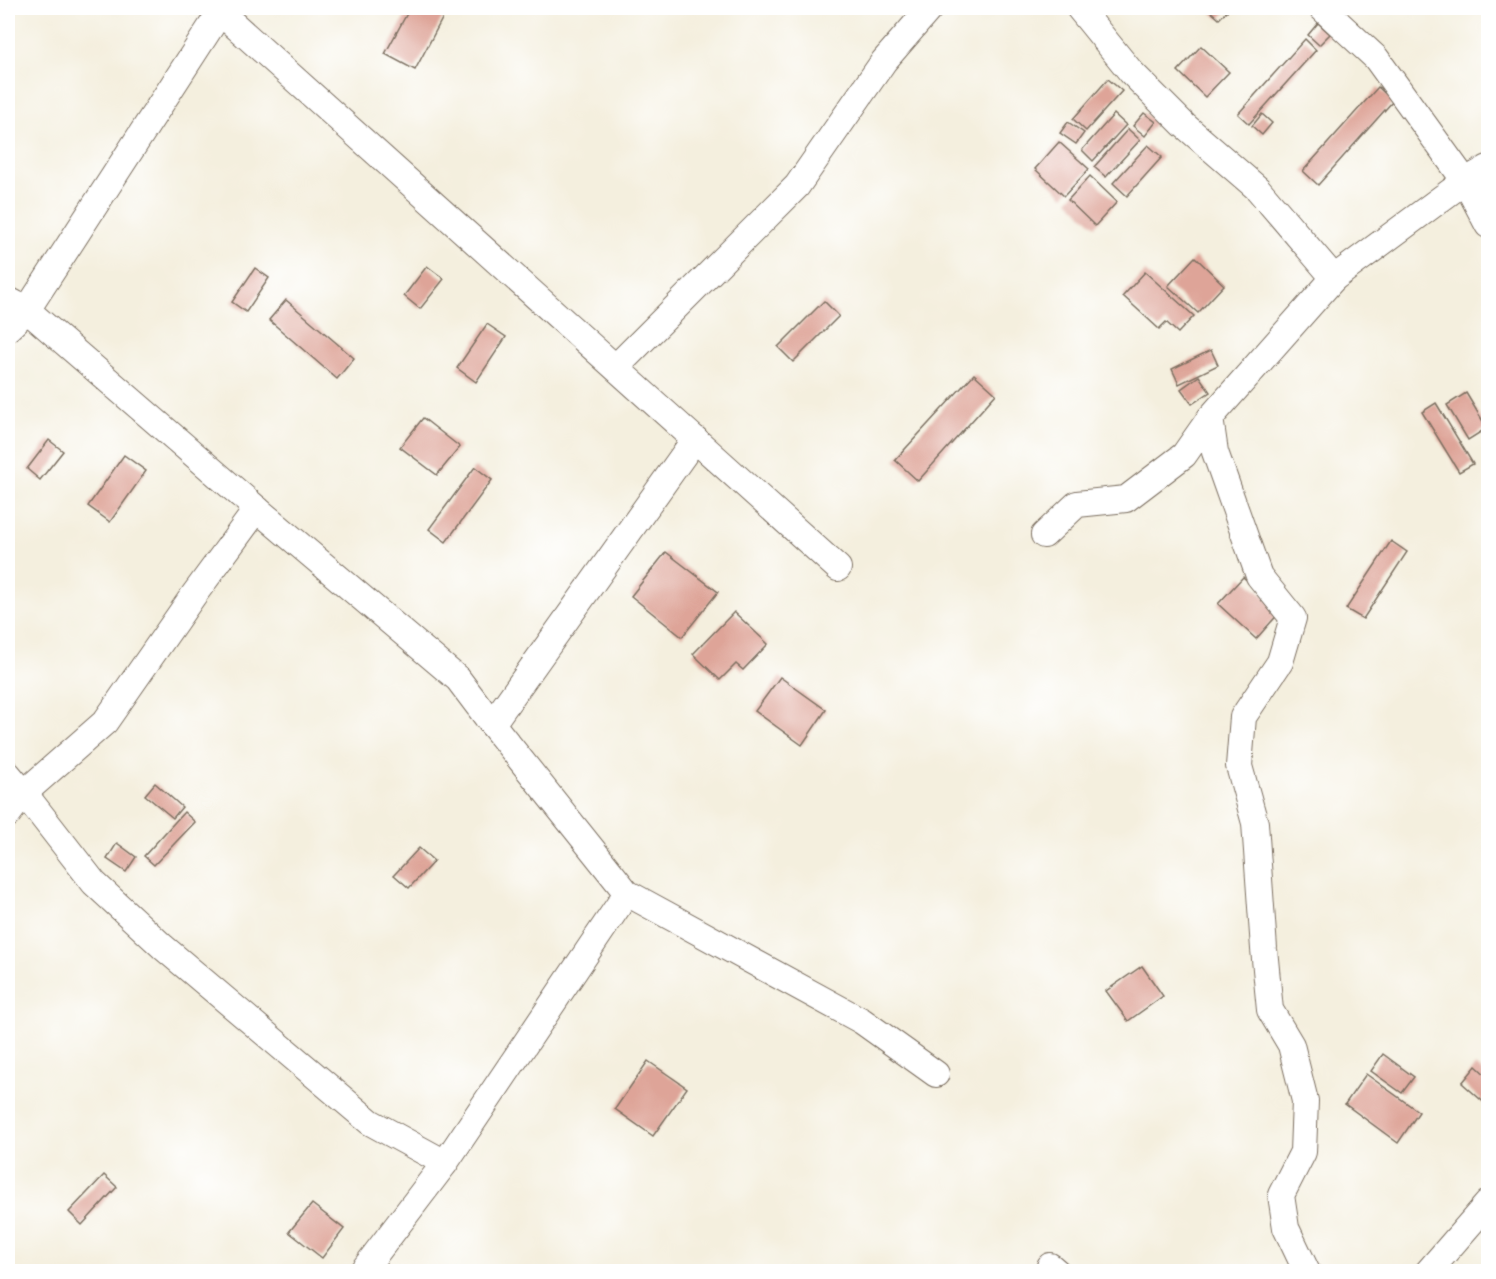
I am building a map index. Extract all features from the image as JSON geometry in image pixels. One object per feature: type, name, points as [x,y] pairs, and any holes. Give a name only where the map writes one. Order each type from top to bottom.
[{"type":"street","points":[[616,367],[797,186],[884,61],[930,8]]},
{"type":"street","points":[[1079,8],[1131,72],[1184,125],[1258,189],[1335,278]]},
{"type":"street","points":[[1322,8],[1376,58],[1465,181],[1488,225]]},
{"type":"street","points":[[8,328],[17,305],[221,10],[838,568]]},
{"type":"street","points":[[1044,535],[1077,504],[1126,499],[1184,455],[1210,418],[1335,278],[1465,181],[1488,168]]},
{"type":"street","points":[[17,305],[458,679],[627,893],[862,1021],[936,1074]]},
{"type":"street","points":[[1210,418],[1215,452],[1259,576],[1293,618],[1280,662],[1243,717],[1239,766],[1255,823],[1270,1010],[1291,1045],[1305,1101],[1303,1152],[1281,1195],[1286,1228],[1307,1272]]},
{"type":"street","points":[[492,724],[695,439]]},
{"type":"street","points":[[8,814],[16,784],[105,722],[257,509]]},
{"type":"street","points":[[16,784],[94,883],[163,947],[370,1122],[445,1163]]},
{"type":"street","points":[[362,1272],[445,1163],[627,893]]},
{"type":"street","points":[[1428,1272],[1488,1203]]},
{"type":"building","points":[[410,8],[425,8],[443,17],[415,70],[385,54]]},
{"type":"building","points":[[1207,8],[1230,8],[1219,19]]},
{"type":"building","points":[[1318,23],[1330,34],[1319,45],[1308,35]]},
{"type":"building","points":[[1305,39],[1316,50],[1249,124],[1238,114]]},
{"type":"building","points":[[1201,46],[1229,72],[1205,97],[1178,71]]},
{"type":"building","points":[[1108,79],[1122,91],[1086,131],[1073,119]]},
{"type":"building","points":[[1378,87],[1393,101],[1318,185],[1303,171]]},
{"type":"building","points":[[1144,113],[1156,122],[1145,136],[1133,126]]},
{"type":"building","points":[[1114,114],[1126,125],[1093,161],[1082,150]]},
{"type":"building","points":[[1262,114],[1272,123],[1262,135],[1252,126]]},
{"type":"building","points":[[1068,122],[1084,133],[1076,144],[1060,133]]},
{"type":"building","points":[[1128,129],[1140,140],[1106,177],[1094,167]]},
{"type":"building","points":[[1059,142],[1089,169],[1064,196],[1035,169]]},
{"type":"building","points":[[1148,145],[1162,157],[1127,196],[1113,183]]},
{"type":"building","points":[[1090,176],[1117,202],[1095,226],[1068,200]]},
{"type":"building","points":[[1195,257],[1224,285],[1198,313],[1168,286]]},
{"type":"building","points":[[427,266],[444,279],[420,309],[404,296]]},
{"type":"building","points":[[255,268],[269,278],[246,312],[232,302]]},
{"type":"building","points":[[1145,272],[1194,316],[1178,333],[1166,322],[1159,329],[1123,296]]},
{"type":"building","points":[[286,300],[354,358],[337,379],[269,320]]},
{"type":"building","points":[[824,301],[839,316],[793,362],[778,347]]},
{"type":"building","points":[[487,324],[506,337],[476,382],[457,368]]},
{"type":"building","points":[[1211,350],[1218,365],[1179,384],[1172,369]]},
{"type":"building","points":[[974,374],[996,394],[918,481],[895,460]]},
{"type":"building","points":[[1199,376],[1210,392],[1192,404],[1181,389]]},
{"type":"building","points":[[1466,393],[1487,428],[1468,440],[1447,405]]},
{"type":"building","points":[[1436,403],[1473,464],[1459,472],[1422,412]]},
{"type":"building","points":[[423,418],[460,447],[437,475],[400,447]]},
{"type":"building","points":[[49,440],[63,451],[40,480],[27,469]]},
{"type":"building","points":[[124,455],[146,471],[110,522],[88,506]]},
{"type":"building","points":[[475,467],[492,480],[446,542],[429,529]]},
{"type":"building","points":[[1391,541],[1407,552],[1363,619],[1346,609]]},
{"type":"building","points":[[666,552],[718,592],[682,637],[631,596]]},
{"type":"building","points":[[1243,577],[1281,611],[1256,639],[1218,604]]},
{"type":"building","points":[[734,612],[768,644],[743,670],[736,664],[720,680],[693,654]]},
{"type":"building","points":[[780,677],[826,710],[802,745],[755,711]]},
{"type":"building","points":[[155,783],[182,807],[173,818],[145,795]]},
{"type":"building","points":[[184,812],[195,822],[154,865],[144,856]]},
{"type":"building","points":[[117,843],[136,857],[126,872],[107,859]]},
{"type":"building","points":[[419,848],[434,861],[409,888],[394,875]]},
{"type":"building","points":[[1142,966],[1163,996],[1128,1021],[1106,991]]},
{"type":"building","points":[[1383,1054],[1414,1077],[1402,1093],[1371,1071]]},
{"type":"building","points":[[648,1061],[687,1088],[653,1136],[615,1109]]},
{"type":"building","points":[[1476,1066],[1488,1077],[1488,1106],[1462,1083]]},
{"type":"building","points":[[1366,1074],[1419,1112],[1398,1143],[1345,1104]]},
{"type":"building","points":[[104,1175],[117,1187],[82,1225],[69,1212]]},
{"type":"building","points":[[312,1204],[344,1229],[322,1258],[289,1232]]}]
